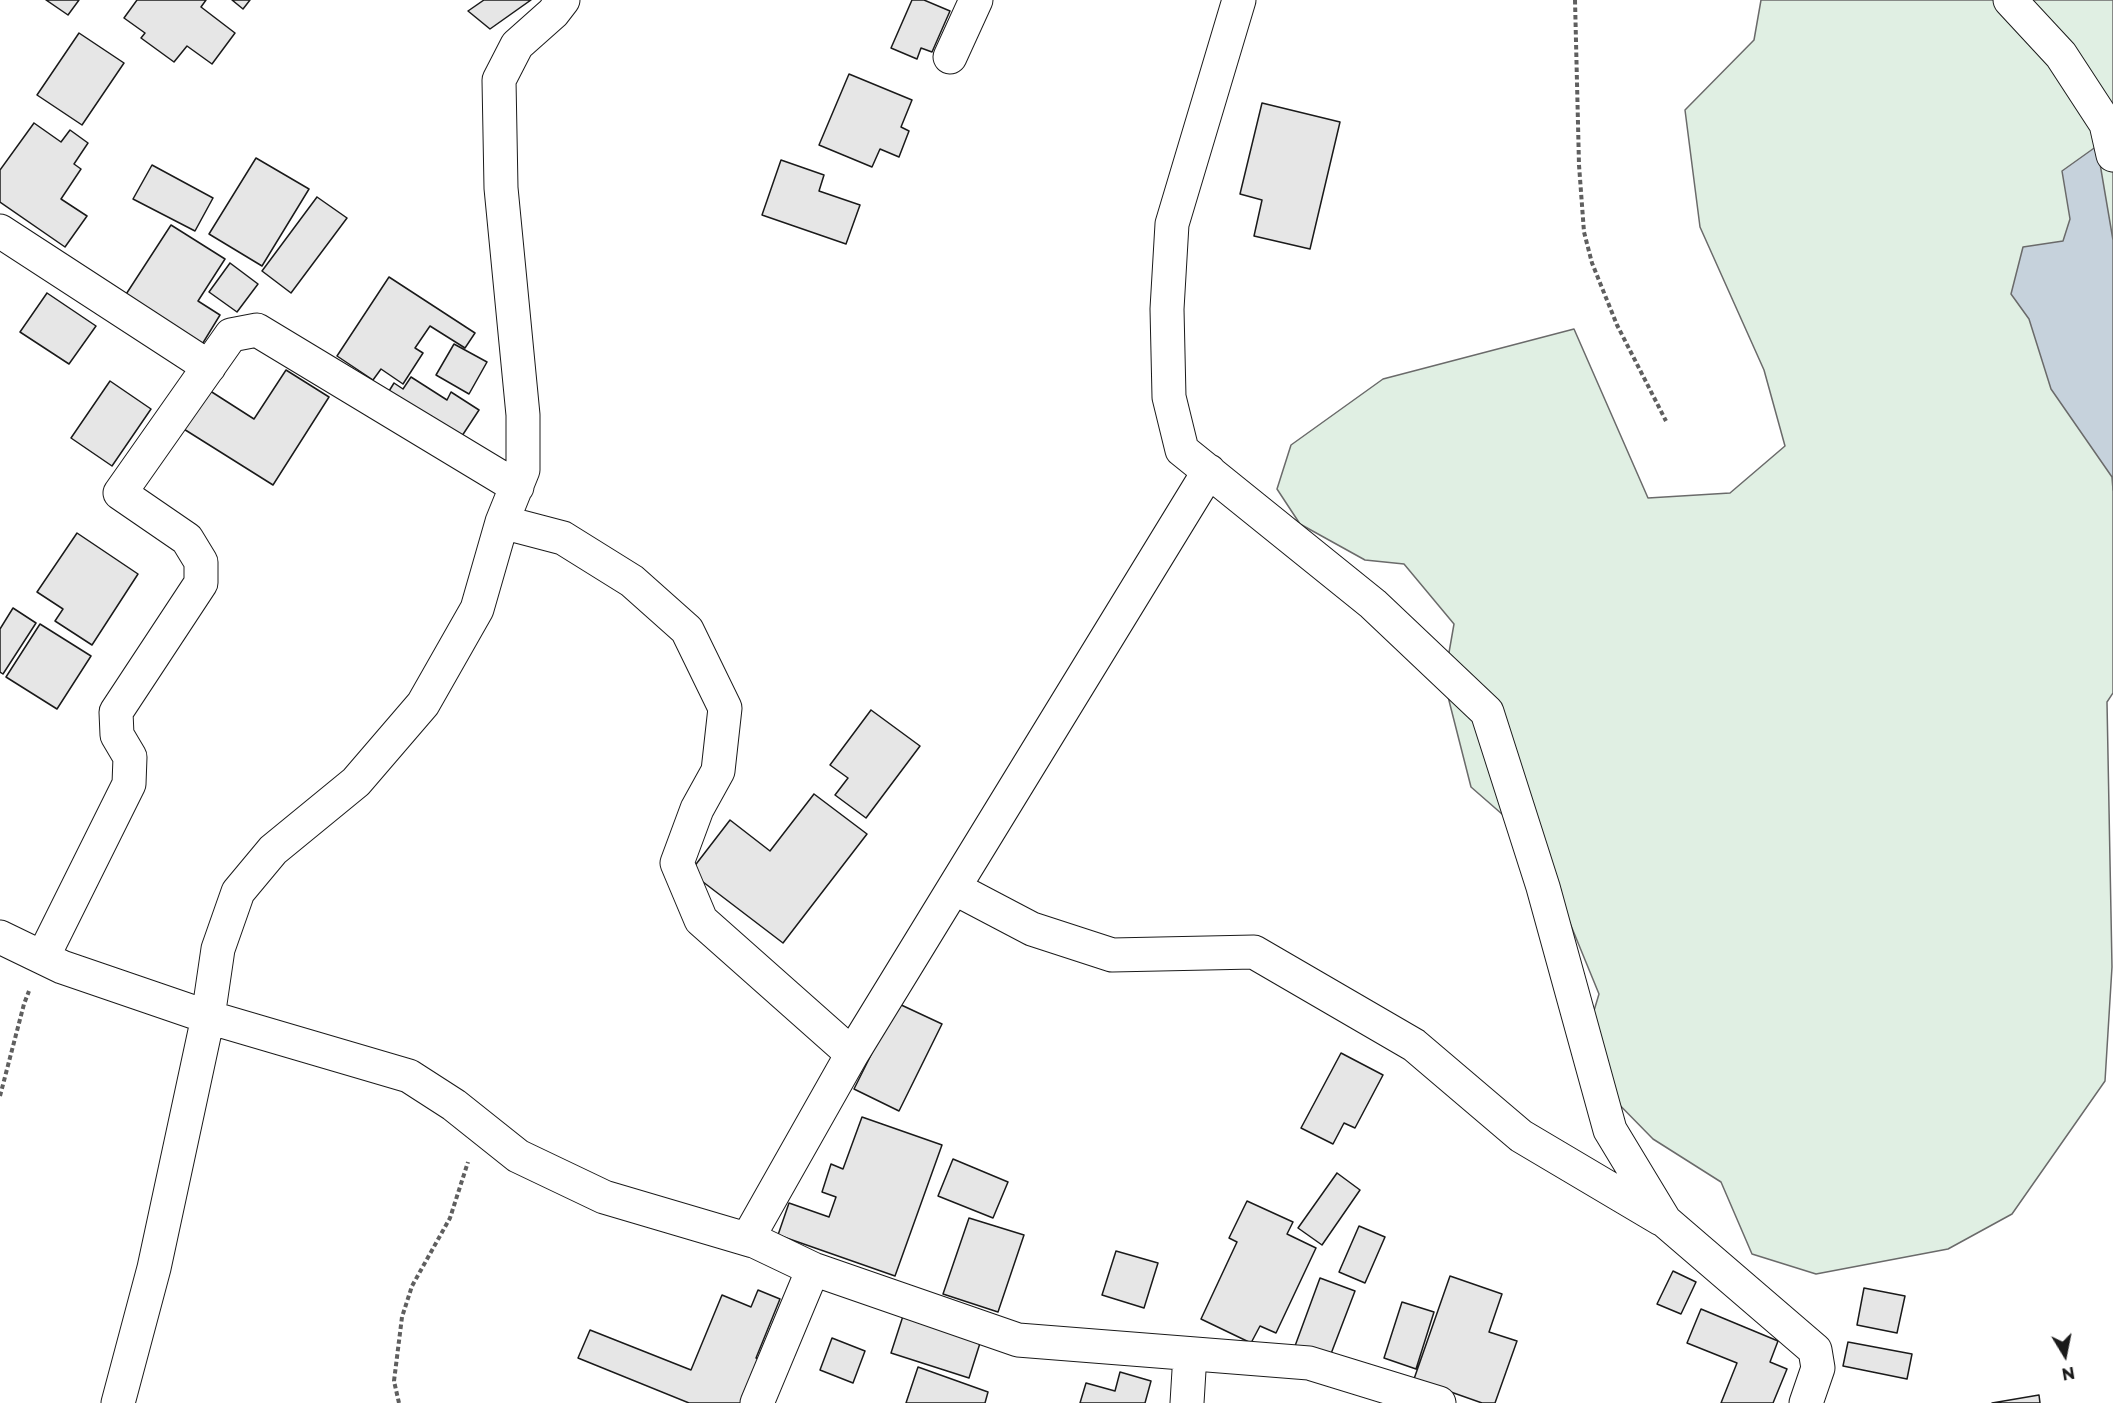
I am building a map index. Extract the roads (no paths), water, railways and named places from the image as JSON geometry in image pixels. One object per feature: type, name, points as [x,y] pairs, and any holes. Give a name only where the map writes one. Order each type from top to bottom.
[{"type":"street","points":[[118,1403],[154,1268],[208,1017],[218,950],[238,892],[273,850],[356,782],[423,704],[477,609],[502,522],[523,470],[523,415],[501,188],[499,80],[517,45],[553,13],[563,0]]},
{"type":"street","points":[[950,57],[976,0]]},
{"type":"street","points":[[1239,0],[1172,224],[1167,309],[1169,397],[1182,450],[1373,604],[1487,712],[1543,887],[1610,1130],[1665,1221]]},
{"type":"street","points":[[2010,0],[2061,55],[2106,124],[2113,155]]},
{"type":"street","points":[[0,231],[208,367]]},
{"type":"street","points":[[43,957],[129,784],[130,757],[117,735],[116,712],[201,583],[201,562],[187,539],[120,492],[231,335],[257,330],[517,487]]},
{"type":"street","points":[[1209,471],[852,1054],[748,1238],[813,1269],[1018,1340],[1309,1363],[1439,1403]]},
{"type":"street","points":[[502,522],[562,538],[632,581],[687,630],[725,708],[718,771],[697,809],[677,863],[701,920],[852,1054]]},
{"type":"street","points":[[954,888],[1032,929],[1112,954],[1254,952],[1414,1046],[1521,1136],[1665,1221],[1815,1350],[1818,1368],[1806,1403]]},
{"type":"street","points":[[0,937],[62,967],[208,1017],[409,1076],[454,1104],[518,1156],[604,1197],[753,1241]]},
{"type":"street","points":[[757,1403],[813,1269]]},
{"type":"street","points":[[1187,1403],[1190,1354]]}]
